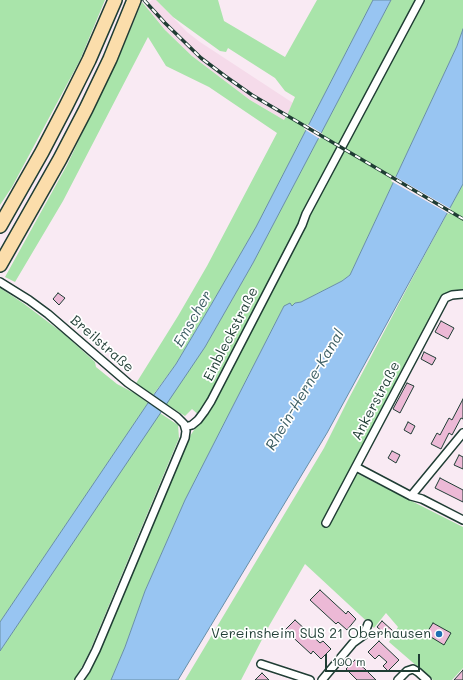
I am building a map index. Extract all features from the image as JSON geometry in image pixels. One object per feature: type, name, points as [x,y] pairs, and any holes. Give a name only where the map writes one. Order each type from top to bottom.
[{"type":"highway","points":[[0,226],[66,106],[89,60],[115,0]]},
{"type":"highway","points":[[0,265],[60,159],[86,109],[110,59],[134,0]]},
{"type":"street","name":"Einbleckstraße","points":[[185,427],[195,423],[208,407],[302,225],[306,214],[420,0]]},
{"type":"street","name":"Breilstraße","points":[[0,282],[48,314],[128,383],[172,414],[181,421],[185,427]]},
{"type":"street","name":"Ankerstraße","points":[[326,523],[445,298],[452,295],[463,294]]},
{"type":"street","points":[[79,680],[96,650],[185,438],[185,427]]},
{"type":"street","points":[[412,496],[463,433]]},
{"type":"street","points":[[356,467],[463,520]]},
{"type":"street","points":[[322,680],[353,642],[364,635],[368,624]]},
{"type":"street","points":[[261,664],[310,680]]},
{"type":"street","points":[[398,680],[408,671],[413,669],[427,680]]},
{"type":"shaded area","points":[[152,0],[156,0],[187,32],[200,42],[293,103],[284,120],[250,100],[192,56],[165,30],[145,6]]},
{"type":"green space","points":[[0,0],[105,0],[80,60],[12,187],[0,205]]},
{"type":"green space","points":[[156,0],[218,0],[224,21],[285,57],[317,0],[373,0],[256,227],[176,364],[153,395],[135,385],[207,266],[277,133],[209,87],[166,66],[148,37],[63,201],[15,282],[5,277],[67,165],[121,52],[142,2],[165,30],[192,56],[250,100],[284,120],[288,113],[295,97],[285,91],[275,78],[228,48],[226,52],[220,51],[173,17]]},
{"type":"green space","points":[[391,0],[463,0],[463,29],[457,46],[350,275],[342,281],[301,302],[295,303],[292,306],[284,306],[185,500],[145,591],[125,647],[111,680],[85,680],[146,542],[190,436],[202,418],[192,409],[185,416],[166,404],[205,347],[253,263]]},
{"type":"green space","points":[[463,184],[463,291],[452,292],[356,473],[463,527],[463,668],[452,680],[433,680],[389,642],[398,627],[386,613],[374,628],[305,564],[269,626],[241,680],[185,680],[324,448]]},
{"type":"green space","points":[[0,288],[23,303],[64,334],[95,362],[96,367],[117,384],[136,394],[148,403],[0,622]]},
{"type":"green space","points":[[160,413],[178,425],[179,438],[89,653],[76,678],[74,680],[0,680],[0,651]]},
{"type":"water","points":[[373,0],[391,0],[253,263],[205,347],[0,651],[0,622],[176,364],[256,227]]},
{"type":"water","name":"Rhein-Herne-Kanal","points":[[463,29],[463,184],[327,433],[178,680],[111,680],[125,647],[145,591],[185,500],[284,306],[290,303],[292,306],[295,303],[301,302],[342,281],[350,275],[457,46]]},
{"type":"pier","points":[[307,124],[323,134],[320,139],[304,129]]},
{"type":"pier","points":[[394,176],[451,209],[449,214],[391,181]]},
{"type":"building","points":[[58,293],[65,298],[59,305],[53,299]]},
{"type":"building","points":[[441,321],[454,328],[448,339],[435,332]]},
{"type":"building","points":[[424,352],[436,358],[432,365],[421,359]]},
{"type":"building","points":[[407,383],[414,386],[400,413],[393,409]]},
{"type":"building","points":[[463,399],[463,419],[461,418],[452,435],[449,433],[441,449],[431,444],[437,433],[440,435],[449,418],[452,420]]},
{"type":"building","points":[[408,422],[415,426],[411,434],[404,430]]},
{"type":"building","points":[[392,451],[400,455],[396,463],[388,458]]},
{"type":"building","points":[[459,455],[463,457],[463,469],[454,465]]},
{"type":"building","points":[[440,478],[463,490],[463,502],[435,488]]},
{"type":"building","points":[[320,590],[346,614],[348,611],[356,619],[347,630],[338,622],[336,624],[310,600]]},
{"type":"building","points":[[295,620],[320,643],[323,641],[331,649],[321,659],[313,651],[311,654],[285,630]]},
{"type":"building","points":[[382,621],[393,631],[389,637],[377,627]]},
{"type":"building","name":"Vereinsheim SUS 21 Oberhausen","points":[[433,623],[451,633],[444,645],[426,634]]},
{"type":"building","points":[[379,641],[399,660],[388,671],[383,666],[387,662],[379,655],[375,659],[368,652]]},
{"type":"building","points":[[355,660],[376,680],[357,680],[346,669]]},
{"type":"building","points":[[463,670],[463,680],[454,680]]},
{"type":"building","points":[[262,673],[269,680],[255,680]]},
{"type":"railway","points":[[144,0],[201,58],[252,95],[463,219]]},
{"type":"place","name":"Vereinsheim SUS 21 Oberhausen","points":[[439,634]]},
{"type":"water label","name":"Emscher","points":[[193,319]]}]
